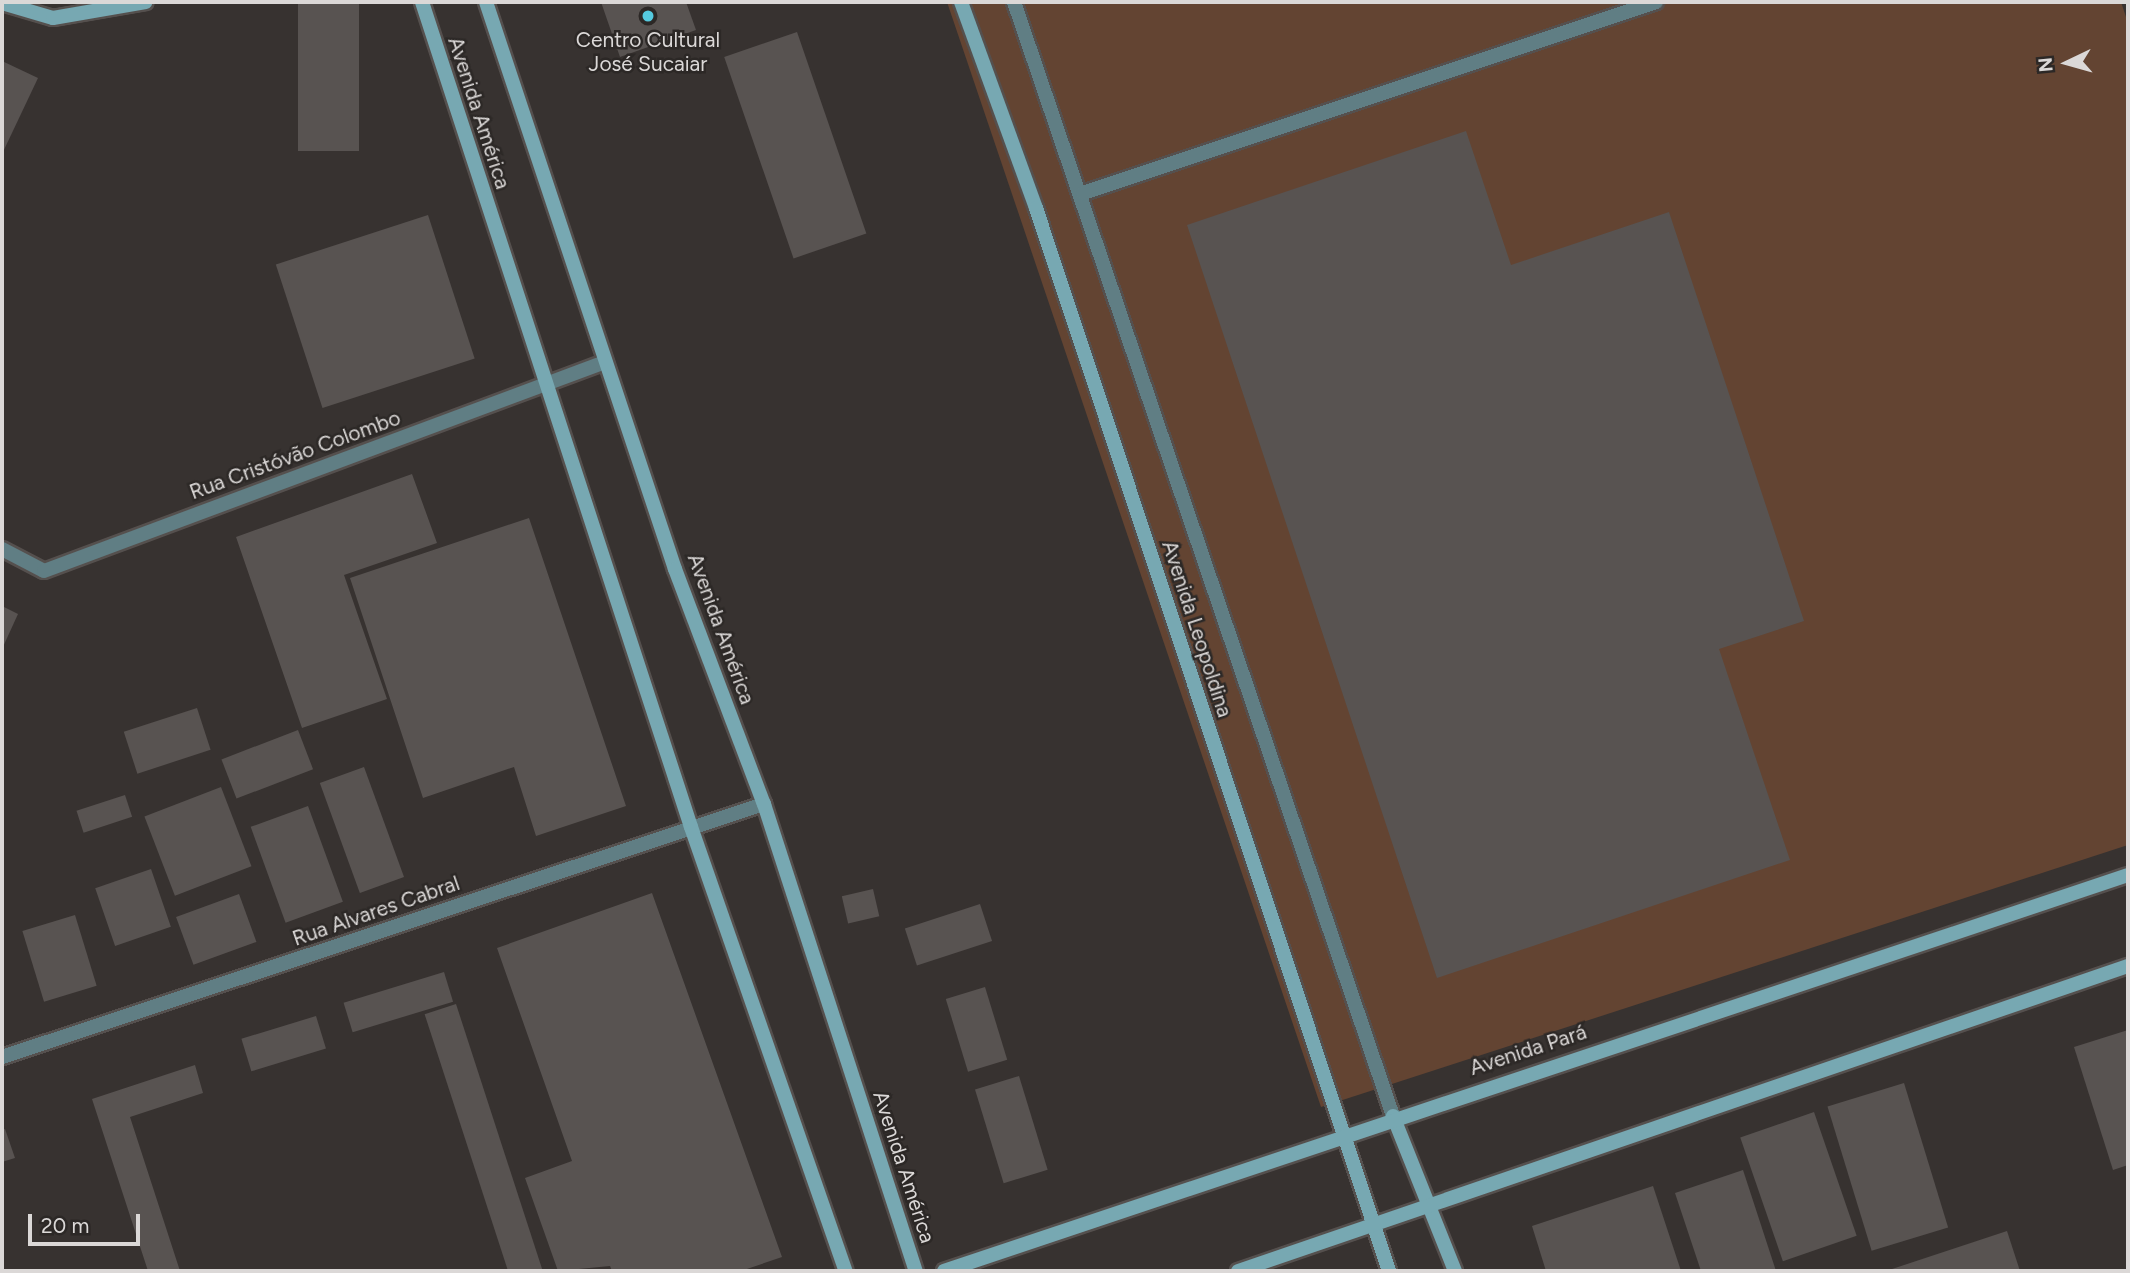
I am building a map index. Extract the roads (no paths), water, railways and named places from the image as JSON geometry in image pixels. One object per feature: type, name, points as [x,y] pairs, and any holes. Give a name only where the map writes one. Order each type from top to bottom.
[{"type":"main road","points":[[2,3],[53,18],[146,2]]},
{"type":"main road","name":"Avenida América","points":[[422,2],[544,385],[618,589],[691,827],[846,1271]]},
{"type":"main road","name":"Avenida América","points":[[486,2],[605,362],[764,804],[916,1271]]},
{"type":"main road","name":"Avenida Leopoldina","points":[[961,2],[1036,208],[1341,1134],[1389,1271]]},
{"type":"main road","name":"Avenida Pará","points":[[944,1271],[1393,1116],[2128,875]]},
{"type":"main road","points":[[1238,1271],[1374,1227],[2128,966]]},
{"type":"main road","points":[[1393,1116],[1455,1271]]},
{"type":"street","points":[[1014,2],[1083,193],[1393,1116]]},
{"type":"street","points":[[1083,193],[1656,2]]},
{"type":"street","name":"Rua Cristóvão Colombo","points":[[2,549],[44,570],[605,362]]},
{"type":"street","name":"Rua Alvares Cabral","points":[[2,1057],[764,804]]},
{"type":"place","name":"Centro Cultural José Sucaiar","points":[[648,16]]}]
